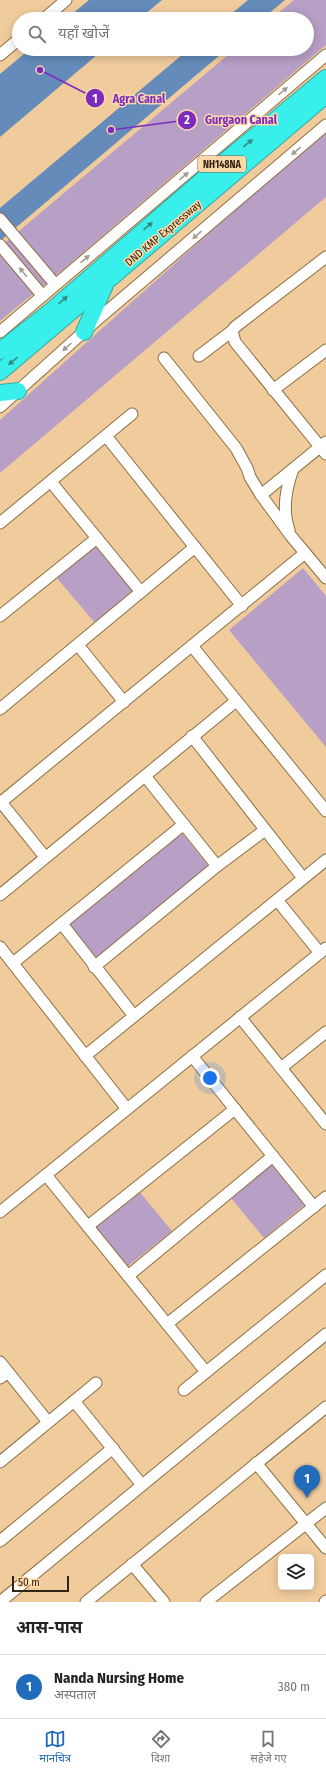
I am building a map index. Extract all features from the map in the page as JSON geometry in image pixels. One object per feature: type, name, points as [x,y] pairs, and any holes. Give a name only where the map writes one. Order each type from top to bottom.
[{"type":"highway","name":"DND KMP Expressway","points":[[0,351],[51,310],[207,176],[326,78]]},
{"type":"highway","name":"DND KMP Expressway","points":[[0,372],[326,95]]},
{"type":"highway","points":[[84,332],[106,282]]},
{"type":"highway","points":[[0,393],[18,391]]},
{"type":"street","points":[[52,12],[66,0]]},
{"type":"street","points":[[0,55],[12,45]]},
{"type":"street","points":[[0,332],[326,55]]},
{"type":"street","points":[[0,408],[84,332],[326,125]]},
{"type":"street","points":[[0,219],[55,284]]},
{"type":"street","points":[[2,247],[42,295]]},
{"type":"street","points":[[199,356],[326,257]]},
{"type":"street","points":[[232,331],[235,342],[273,390],[324,448],[294,468],[261,495]]},
{"type":"street","points":[[273,390],[326,350]]},
{"type":"street","points":[[164,358],[236,448],[247,468],[250,477],[261,495],[291,536],[326,578]]},
{"type":"street","points":[[0,522],[51,482],[132,414]]},
{"type":"street","points":[[106,436],[242,606]]},
{"type":"street","points":[[291,536],[287,525],[285,508],[288,482],[294,468]]},
{"type":"street","points":[[51,482],[141,592]]},
{"type":"street","points":[[0,616],[97,538]]},
{"type":"street","points":[[0,710],[195,547]]},
{"type":"street","points":[[46,857],[0,802],[242,606],[305,553]]},
{"type":"street","points":[[78,645],[124,702]]},
{"type":"street","points":[[192,646],[326,811]]},
{"type":"street","points":[[0,895],[236,701]]},
{"type":"street","points":[[192,736],[303,878]]},
{"type":"street","points":[[145,776],[216,866]]},
{"type":"street","points":[[13,963],[184,824]]},
{"type":"street","points":[[94,966],[216,866],[265,830]]},
{"type":"street","points":[[86,1056],[326,860]]},
{"type":"street","points":[[0,1212],[323,950],[277,900]]},
{"type":"street","points":[[62,924],[134,1016]]},
{"type":"street","points":[[0,947],[127,1109]]},
{"type":"street","points":[[240,1017],[326,1124]]},
{"type":"street","points":[[281,1068],[326,1032]]},
{"type":"street","points":[[192,1056],[314,1207]]},
{"type":"street","points":[[88,1226],[235,1109]]},
{"type":"street","points":[[128,1276],[273,1156]]},
{"type":"street","points":[[46,1175],[206,1372]]},
{"type":"street","points":[[167,1324],[326,1196]]},
{"type":"street","points":[[184,1390],[326,1275]]},
{"type":"street","points":[[0,1602],[326,1334]]},
{"type":"street","points":[[0,1362],[4,1375],[48,1422]]},
{"type":"street","points":[[0,1462],[96,1383]]},
{"type":"street","points":[[74,1401],[142,1485]]},
{"type":"street","points":[[86,1602],[326,1407]]},
{"type":"street","points":[[0,1541],[113,1448]]},
{"type":"street","points":[[256,1463],[326,1548]]},
{"type":"street","points":[[206,1602],[326,1508]]},
{"type":"street","points":[[132,1564],[164,1602]]},
{"type":"shaded area","points":[[294,0],[326,0],[326,45],[314,55],[314,12],[279,12]]},
{"type":"shaded area","points":[[227,56],[313,56],[66,267],[0,321],[0,247]]},
{"type":"shaded area","points":[[326,131],[326,197],[0,473],[0,420],[286,164]]},
{"type":"shaded area","points":[[95,544],[133,590],[95,623],[56,577]]},
{"type":"shaded area","points":[[303,568],[326,596],[326,747],[229,630]]},
{"type":"shaded area","points":[[182,833],[210,868],[97,960],[69,925]]},
{"type":"shaded area","points":[[275,1161],[308,1202],[264,1238],[231,1198]]},
{"type":"shaded area","points":[[138,1190],[172,1231],[127,1267],[94,1226]]},
{"type":"water","points":[[89,0],[162,0],[147,12],[74,12]]},
{"type":"water","points":[[248,0],[285,0],[270,12],[233,12]]},
{"type":"water","points":[[22,56],[96,56],[0,137],[0,74]]},
{"type":"water","points":[[181,56],[219,56],[0,241],[0,208]]},
{"type":"place","name":"Agra Canal","points":[[40,70]]},
{"type":"place","name":"Gurgaon Canal","points":[[111,130]]},
{"type":"place","name":"Nanda Nursing Home","points":[[307,1498]]}]
